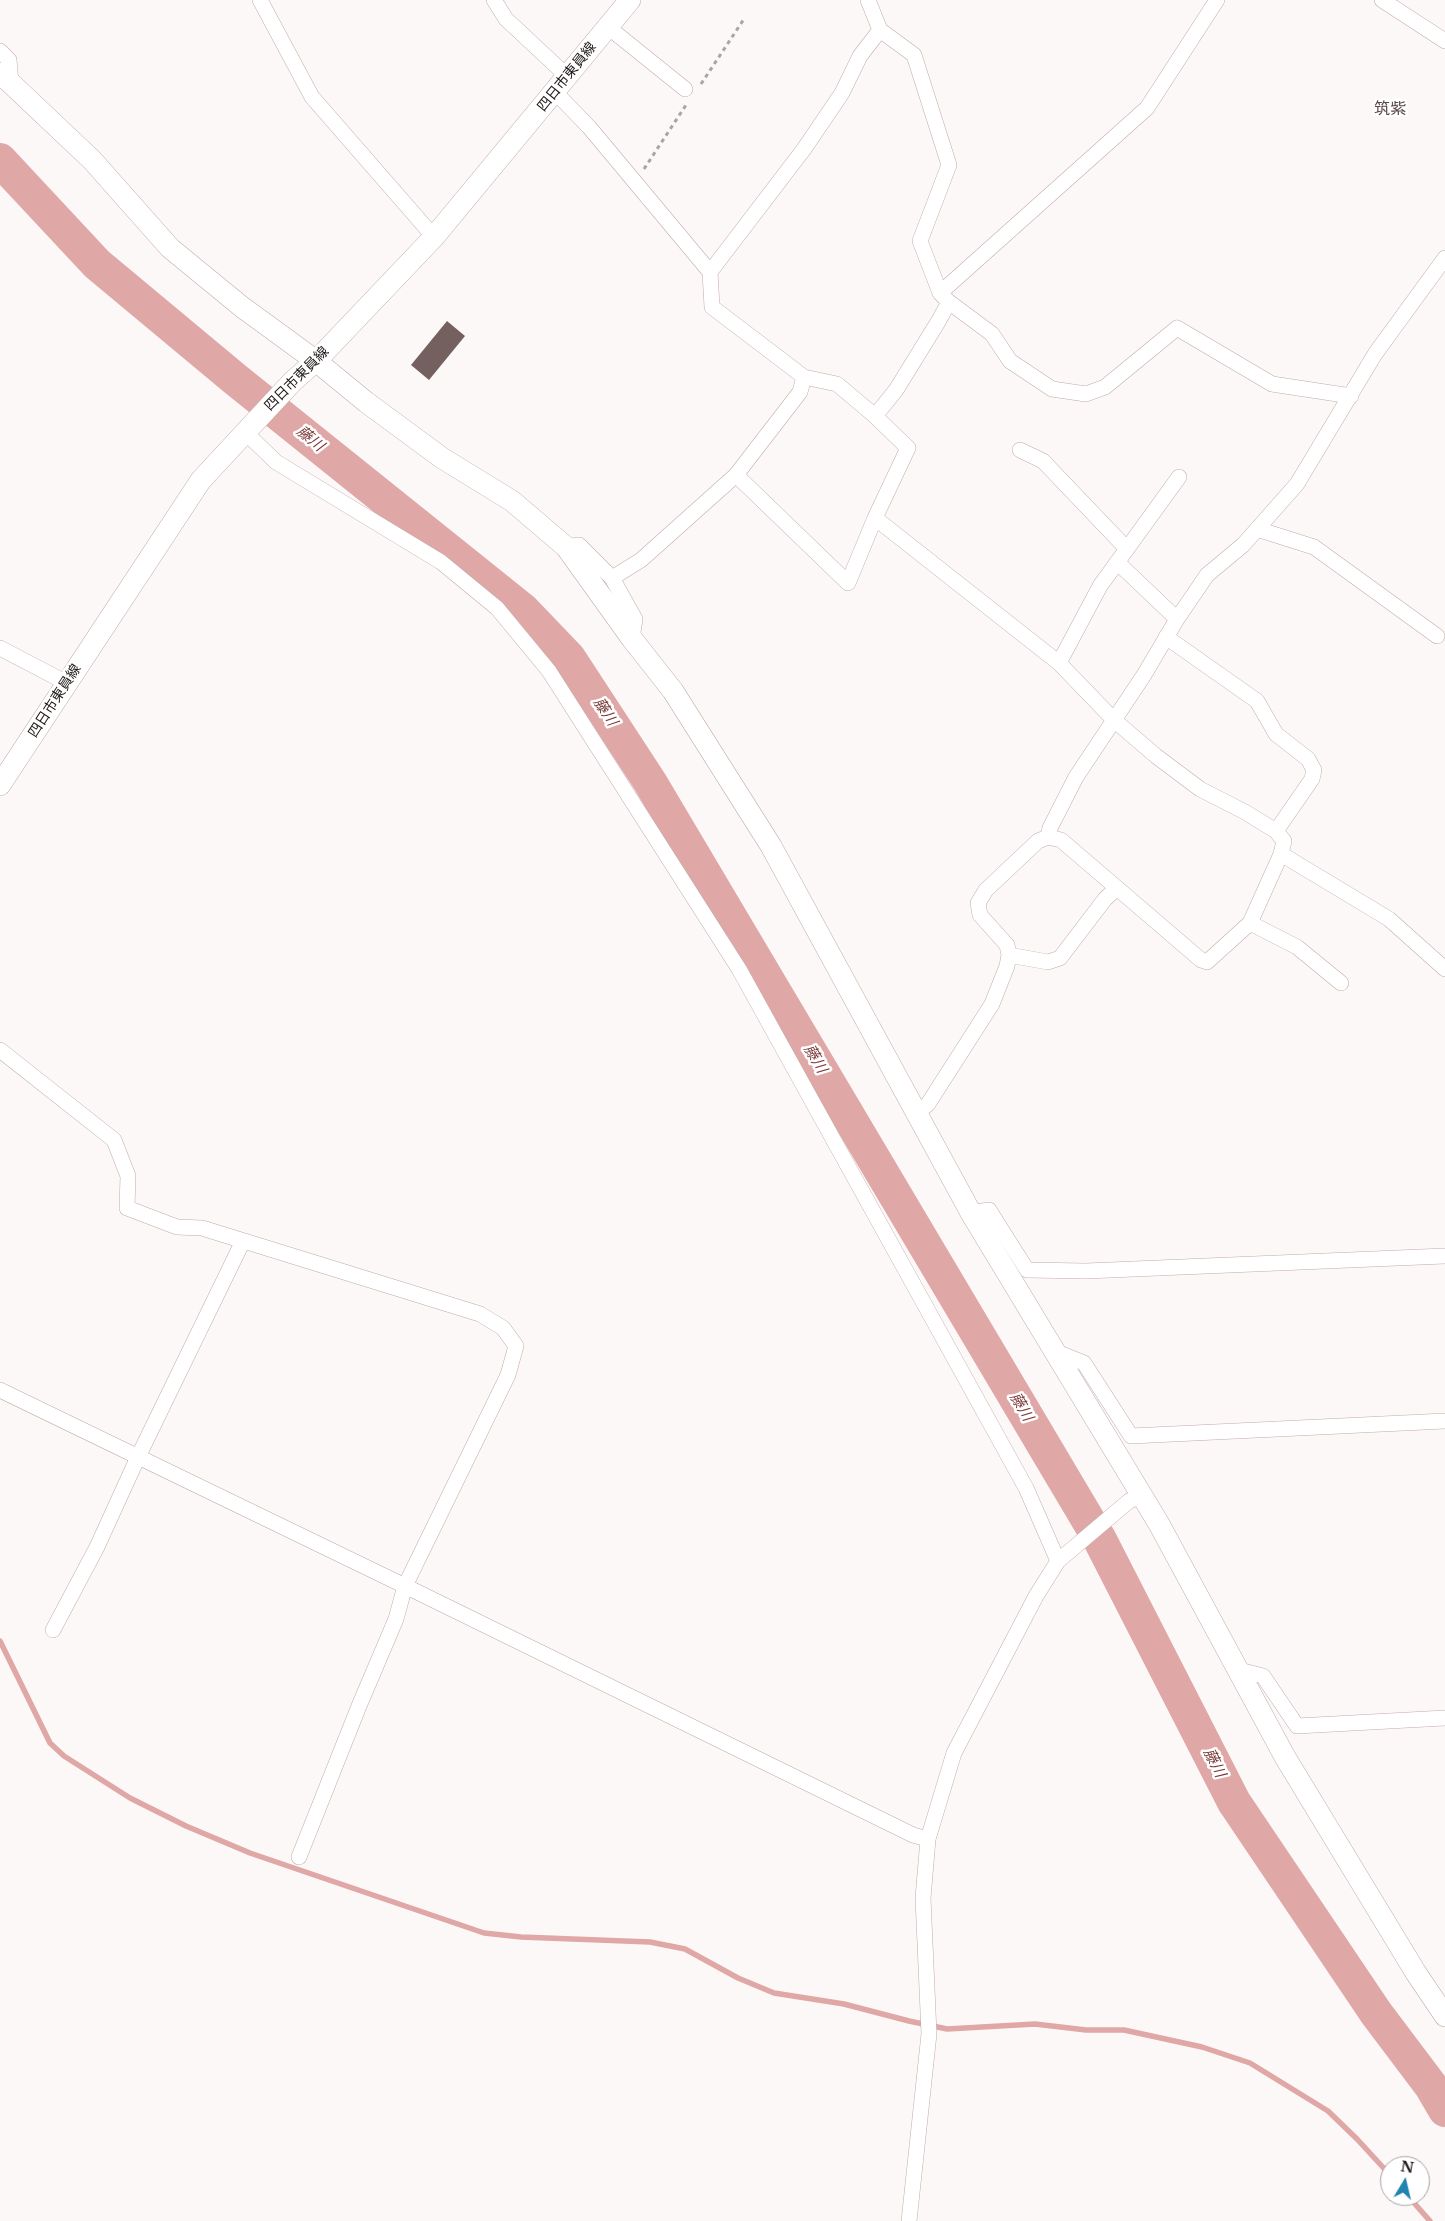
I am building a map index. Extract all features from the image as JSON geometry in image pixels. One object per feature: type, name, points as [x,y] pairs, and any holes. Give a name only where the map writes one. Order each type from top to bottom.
[{"type":"street","points":[[260,0],[312,96],[434,237]]},
{"type":"street","points":[[494,0],[506,19],[561,85],[589,127],[710,272],[712,307],[804,376],[837,384],[875,416],[908,448],[875,518],[848,584],[736,475]]},
{"type":"street","name":"四日市東員線","points":[[0,785],[201,480],[293,381],[316,361],[434,237],[630,0]]},
{"type":"street","points":[[868,0],[880,30],[914,55],[949,165],[920,241],[945,297],[992,334],[1010,361],[1052,389],[1086,394],[1105,387],[1176,328],[1272,384],[1351,396]]},
{"type":"street","points":[[875,416],[896,390],[945,297],[1147,108],[1218,0]]},
{"type":"street","points":[[1382,0],[1445,41]]},
{"type":"street","points":[[608,27],[685,90]]},
{"type":"street","points":[[710,272],[804,148],[842,93],[860,56],[880,30]]},
{"type":"street","points":[[0,51],[10,60],[6,78],[92,160],[170,248],[242,307],[316,361],[366,402],[442,458],[512,501],[566,547],[632,639],[673,691],[771,846],[971,1213],[1054,1351],[1135,1499],[1158,1524],[1285,1757],[1416,1973],[1445,2016]]},
{"type":"street","points":[[1048,837],[1050,828],[1076,777],[1144,675],[1206,575],[1243,545],[1296,484],[1375,354],[1445,259]]},
{"type":"street","points":[[612,578],[641,560],[736,475],[800,392],[804,376]]},
{"type":"street","points":[[251,426],[276,462],[441,562],[498,608],[550,671],[739,969],[1063,1556]]},
{"type":"street","points":[[1020,450],[1043,461],[1127,548]]},
{"type":"street","points":[[1059,664],[1100,586],[1179,477]]},
{"type":"street","points":[[875,518],[1059,664],[1114,720],[1200,789],[1276,831],[1284,841],[1282,854],[1250,924],[1207,962],[1201,960],[1061,840],[1048,837],[1038,842],[986,890],[978,904],[980,915],[1007,945],[1009,955],[992,1004],[928,1104],[917,1113]]},
{"type":"street","points":[[1257,529],[1314,547],[1437,636]]},
{"type":"street","points":[[566,547],[579,546],[612,578],[635,619],[632,639]]},
{"type":"street","points":[[1117,562],[1177,619]]},
{"type":"street","points":[[1166,637],[1257,701],[1276,734],[1308,760],[1314,770],[1312,779],[1276,831]]},
{"type":"street","points":[[0,648],[66,683]]},
{"type":"street","points":[[1282,854],[1389,919],[1445,969]]},
{"type":"street","points":[[1009,955],[1048,962],[1060,958],[1105,899],[1117,888]]},
{"type":"street","points":[[1250,924],[1297,947],[1341,983]]},
{"type":"street","points":[[0,1050],[114,1140],[128,1176],[127,1208],[178,1226],[202,1228],[480,1314],[503,1328],[516,1346],[508,1374],[405,1586],[396,1619],[299,1857]]},
{"type":"street","points":[[971,1213],[989,1210],[1027,1270],[1086,1271],[1445,1256]]},
{"type":"street","points":[[54,1630],[97,1547],[138,1457],[243,1241]]},
{"type":"street","points":[[1054,1351],[1084,1362],[1131,1436],[1445,1420]]},
{"type":"street","points":[[0,1390],[912,1835],[928,1839]]},
{"type":"street","points":[[909,2221],[930,2027],[923,1898],[928,1839],[954,1754],[1036,1596],[1063,1556],[1135,1499]]},
{"type":"street","points":[[1239,1670],[1263,1676],[1297,1726],[1445,1718]]},
{"type":"building","points":[[447,321],[465,336],[429,380],[411,365]]},
{"type":"waterway","name":"藤川","points":[[0,160],[97,264],[235,379],[523,610],[569,658],[650,782],[1100,1540],[1234,1802],[1376,2013],[1431,2086],[1445,2110]]},
{"type":"waterway","points":[[0,1641],[50,1743],[64,1756],[130,1798],[186,1826],[250,1853],[484,1933],[521,1937],[650,1942],[685,1949],[738,1978],[774,1993],[844,2004],[947,2029],[1035,2024],[1086,2030],[1124,2030],[1202,2047],[1250,2063],[1328,2111],[1380,2164]]},
{"type":"waterway","points":[[1417,2206],[1430,2221]]},
{"type":"district","name":"筑紫","points":[[1390,109]]}]
